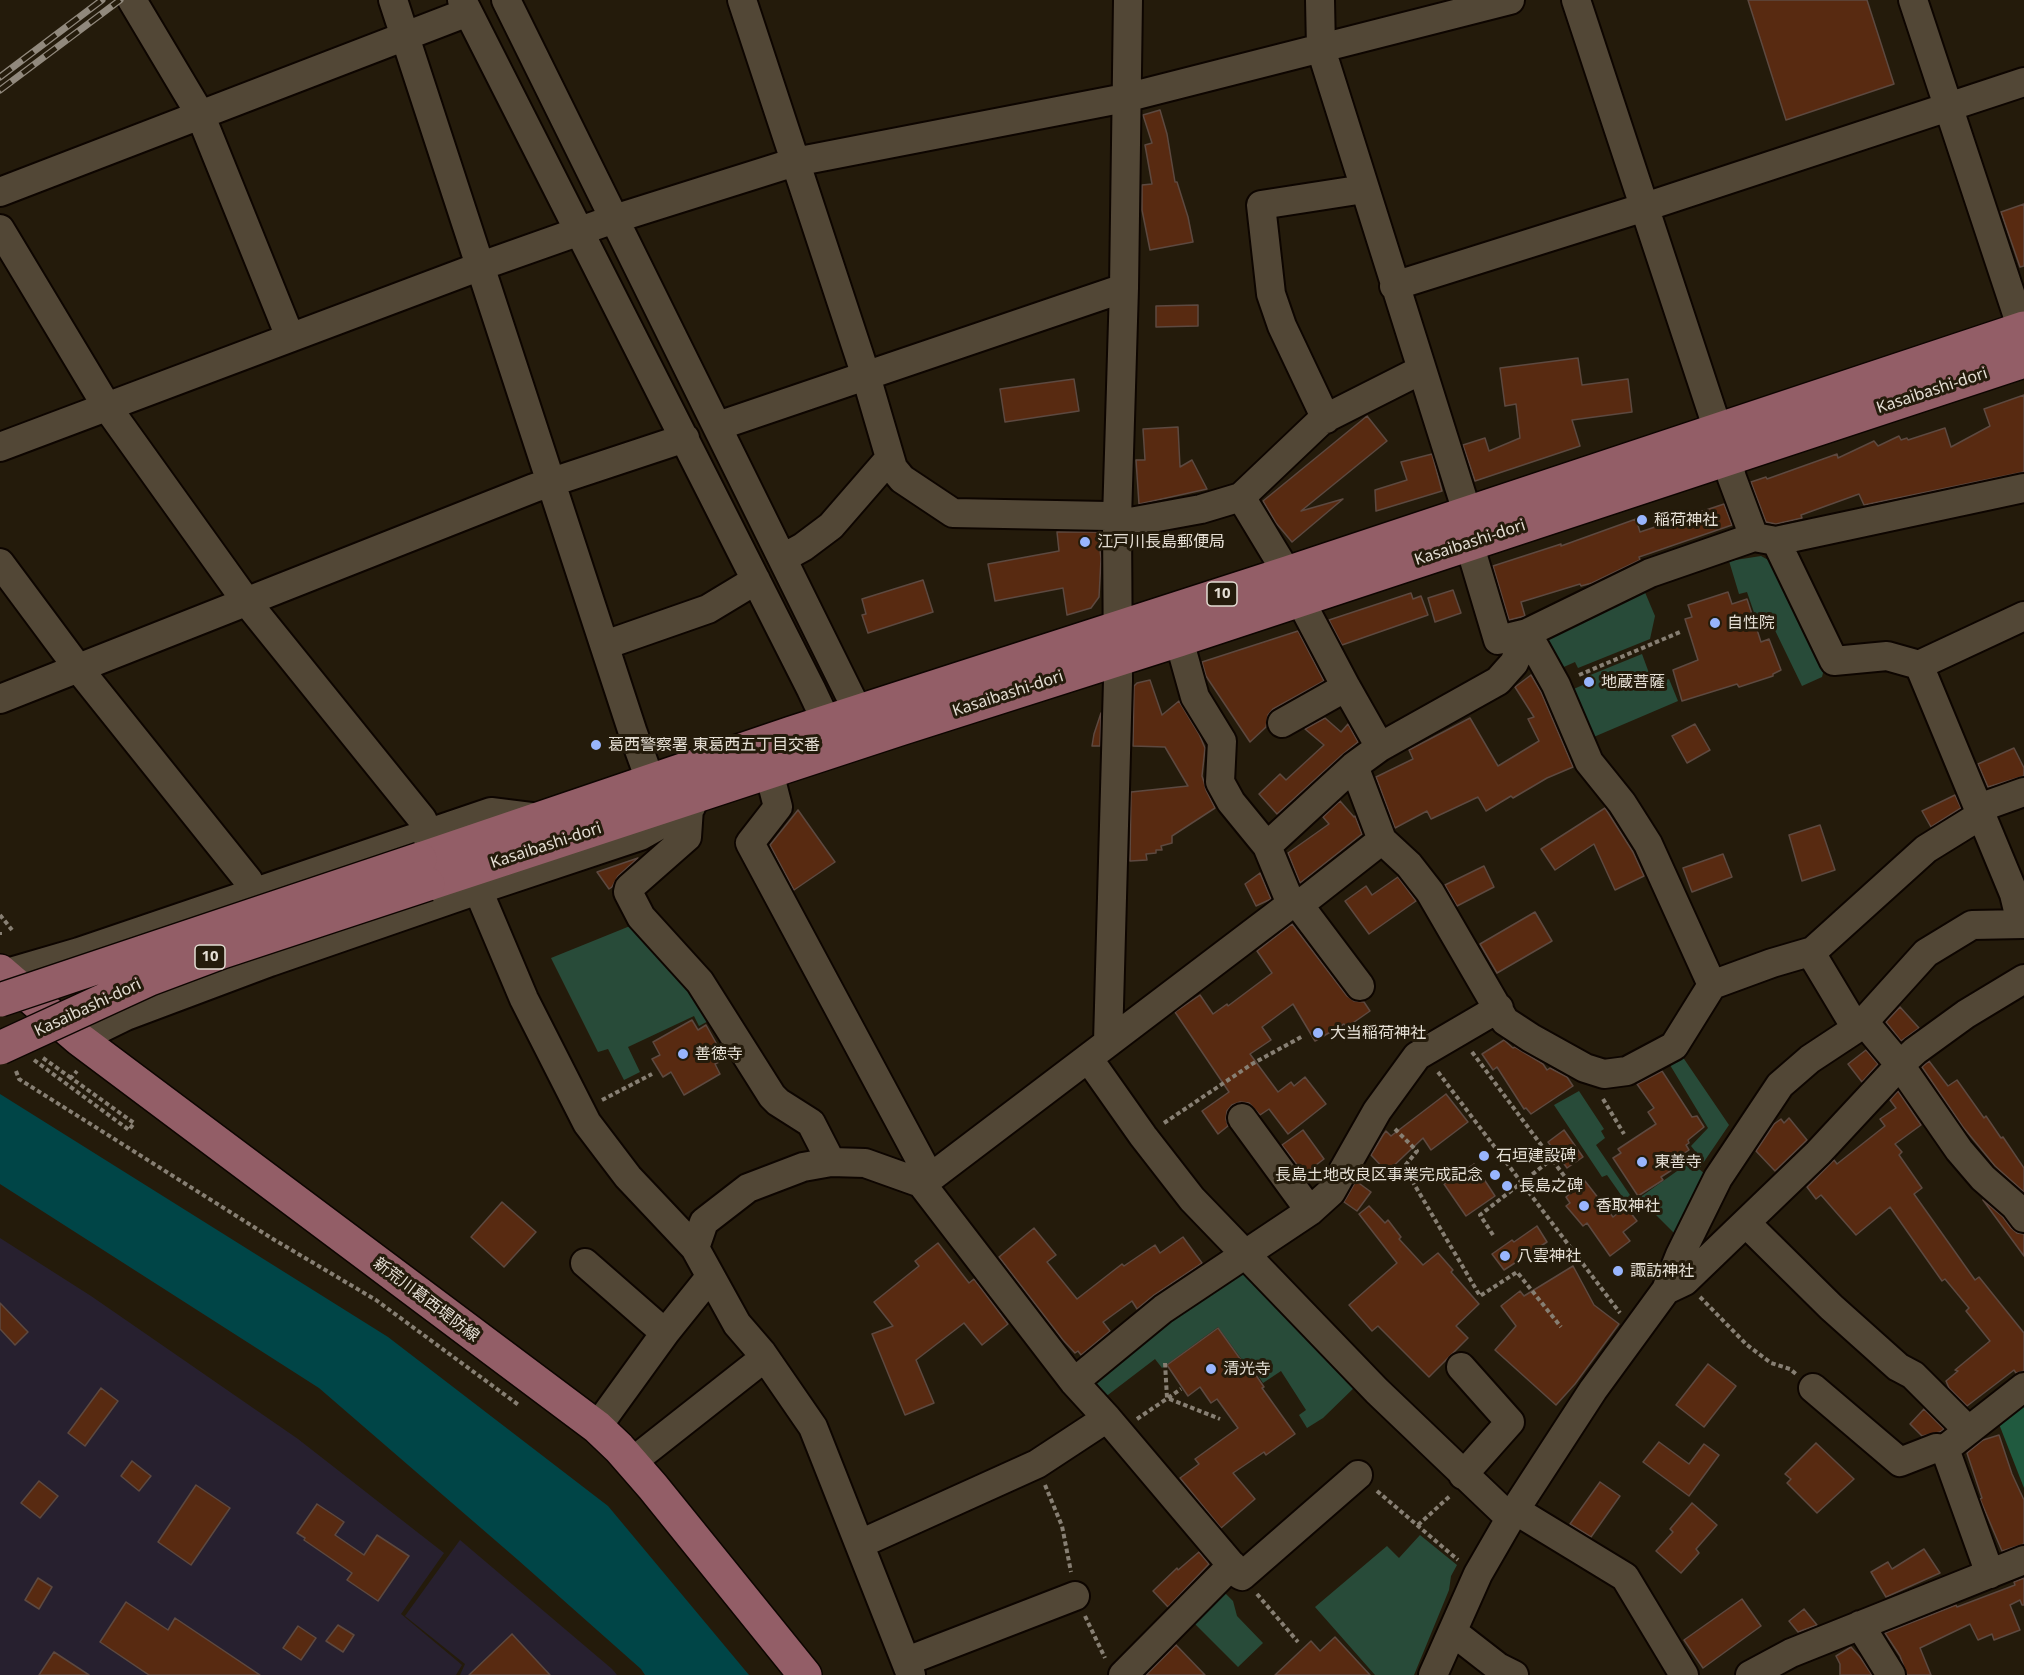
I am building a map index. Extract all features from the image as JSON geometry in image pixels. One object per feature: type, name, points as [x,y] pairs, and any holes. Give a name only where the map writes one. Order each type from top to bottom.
[{"type":"main road","name":"Kasaibashi-dori","points":[[1723,444],[2023,329]]},
{"type":"main road","name":"Kasaibashi-dori","points":[[8,1059],[150,979],[222,952],[426,859],[539,818],[650,780],[865,725],[1723,444],[2024,361]]},
{"type":"main road","name":"Kasaibashi-dori","points":[[1119,643],[1179,640],[1294,586]]},
{"type":"main road","name":"Kasaibashi-dori","points":[[1,980],[426,859],[729,786],[769,772],[833,735]]},
{"type":"main road","name":"新荒川葛西堤防線","points":[[1,980],[74,1052],[597,1427],[632,1462],[805,1675]]},
{"type":"street","points":[[132,0],[200,114],[290,337]]},
{"type":"street","points":[[393,0],[650,780]]},
{"type":"street","points":[[742,0],[866,376],[893,468],[903,479],[954,513],[1107,516],[1130,522],[1201,509],[1241,497],[1326,419],[1421,370]]},
{"type":"street","points":[[1128,0],[1118,519],[1119,643],[1098,1050],[1143,1136],[1192,1199],[1377,1391],[1466,1477],[1513,1514],[1625,1577],[1684,1675]]},
{"type":"street","points":[[1320,0],[1321,49],[1421,370],[1468,527],[1498,640],[1527,633],[1650,573],[1765,539],[2024,488]]},
{"type":"street","points":[[0,447],[480,266],[614,219],[795,162],[1125,98],[1510,0]]},
{"type":"street","points":[[1576,0],[1723,444],[1732,478],[1834,661],[1887,656],[1919,665],[2024,616]]},
{"type":"street","points":[[1913,0],[2023,329]]},
{"type":"street","points":[[508,1],[865,725]]},
{"type":"street","points":[[0,192],[405,36],[465,6],[833,735]]},
{"type":"street","points":[[1394,286],[1645,207],[2024,82]]},
{"type":"street","points":[[1326,419],[1282,327],[1271,294],[1261,205],[1364,189]]},
{"type":"street","points":[[0,229],[107,407],[246,601],[422,819],[426,859],[253,892],[1,980]]},
{"type":"street","points":[[718,426],[1124,288]]},
{"type":"street","points":[[0,699],[551,482],[685,438]]},
{"type":"street","points":[[783,558],[804,547],[831,526],[890,458]]},
{"type":"street","points":[[1241,497],[1294,586],[1380,747]]},
{"type":"street","points":[[0,563],[78,668],[248,880],[253,892]]},
{"type":"street","points":[[605,645],[708,609],[756,580]]},
{"type":"street","points":[[1267,846],[1354,766],[1380,747],[1498,681],[1514,663],[1527,633]]},
{"type":"street","points":[[1527,633],[1556,686],[1589,762],[1622,803],[1648,844],[1712,985]]},
{"type":"street","points":[[1179,640],[1195,697],[1222,741],[1220,782],[1231,802],[1267,846],[1295,905],[1360,986]]},
{"type":"street","points":[[1675,1286],[1680,1255],[1718,1178],[1779,1085],[1810,1059],[1860,1025],[1926,953],[1972,925],[2023,923],[2014,894],[1919,665]]},
{"type":"street","points":[[1282,723],[1346,687]]},
{"type":"street","points":[[1354,766],[1382,840],[1409,865],[1430,892],[1505,1021],[1585,1068],[1604,1074],[1627,1071],[1674,1046],[1712,985],[1813,951],[1926,849],[1980,812],[2024,792]]},
{"type":"street","points":[[769,772],[778,807],[750,843],[926,1180],[1074,1382],[1242,1576],[1358,1474]]},
{"type":"street","points":[[74,1052],[126,1016],[270,962],[640,836],[729,786]]},
{"type":"street","points":[[689,808],[687,837],[629,888],[628,892],[641,917],[700,982],[772,1096],[811,1123],[831,1162]]},
{"type":"street","points":[[926,1180],[1382,840]]},
{"type":"street","points":[[478,890],[524,999],[586,1123],[628,1177],[695,1248],[736,1324],[762,1353],[813,1427],[909,1668],[1076,1596]]},
{"type":"street","points":[[1813,951],[1814,958],[1860,1025],[1900,1065],[1959,1150],[1983,1178],[2015,1206],[2024,1218]]},
{"type":"street","points":[[1433,1675],[1478,1574],[1513,1514],[1593,1390],[1634,1333],[1675,1286],[1746,1223],[1818,1153],[1900,1065],[1941,1031],[2024,980]]},
{"type":"street","points":[[1074,1382],[1143,1324],[1310,1211],[1331,1192],[1377,1111],[1417,1056],[1498,1008]]},
{"type":"street","points":[[1242,1118],[1310,1211]]},
{"type":"street","points":[[695,1248],[704,1222],[748,1188],[803,1167],[831,1162],[865,1163],[926,1180]]},
{"type":"street","points":[[1746,1223],[1831,1307],[1899,1366],[1913,1375],[1968,1430]]},
{"type":"street","points":[[585,1263],[665,1333]]},
{"type":"street","points":[[597,1427],[665,1333],[710,1277]]},
{"type":"street","points":[[632,1462],[759,1362],[762,1353]]},
{"type":"street","points":[[1461,1367],[1510,1422],[1466,1477]]},
{"type":"street","points":[[1813,1388],[1900,1462],[1936,1448],[1945,1449],[2024,1387]]},
{"type":"street","points":[[860,1544],[1037,1464],[1112,1424]]},
{"type":"street","points":[[1945,1449],[1990,1574]]},
{"type":"street","points":[[1750,1675],[1791,1653],[2024,1560]]},
{"type":"street","points":[[1131,1669],[1236,1570]]},
{"type":"street","points":[[1860,1625],[1891,1675]]},
{"type":"street","points":[[1453,1632],[1498,1667],[1514,1675]]},
{"type":"path","points":[[1575,676],[1680,632]]},
{"type":"path","points":[[0,915],[12,930]]},
{"type":"path","points":[[1458,1033],[1565,1177]]},
{"type":"path","points":[[1143,1136],[1252,1064],[1303,1036]]},
{"type":"path","points":[[71,1078],[77,1070],[74,1052]]},
{"type":"path","points":[[1423,1052],[1634,1333]]},
{"type":"path","points":[[33,1060],[129,1130],[134,1123],[39,1055]]},
{"type":"path","points":[[8,1059],[19,1079],[273,1239],[376,1300],[527,1411]]},
{"type":"path","points":[[580,1111],[651,1074]]},
{"type":"path","points":[[1377,1111],[1417,1151],[1404,1167],[1480,1296],[1517,1272],[1561,1327]]},
{"type":"path","points":[[1493,1235],[1480,1215],[1551,1159]]},
{"type":"path","points":[[1675,1286],[1747,1345],[1772,1363],[1790,1369],[1813,1388]]},
{"type":"path","points":[[1166,1363],[1167,1398]]},
{"type":"path","points":[[1112,1424],[1181,1389]]},
{"type":"path","points":[[1167,1398],[1220,1419]]},
{"type":"path","points":[[1037,1464],[1062,1526],[1076,1596],[1131,1669]]},
{"type":"path","points":[[1358,1474],[1478,1574]]},
{"type":"path","points":[[1418,1525],[1466,1477]]},
{"type":"path","points":[[1236,1570],[1298,1641]]},
{"type":"shaded area","points":[[0,1238],[91,1296],[298,1439],[444,1553],[401,1614],[462,1665],[456,1675],[0,1675]]},
{"type":"shaded area","points":[[460,1540],[617,1675],[460,1675],[465,1664],[405,1616]]},
{"type":"green space","points":[[1761,556],[1772,562],[1824,669],[1822,677],[1802,686],[1771,622],[1759,627],[1747,592],[1739,594],[1729,561]]},
{"type":"green space","points":[[1644,590],[1655,616],[1650,639],[1578,668],[1575,662],[1557,670],[1542,639]]},
{"type":"green space","points":[[1642,654],[1653,684],[1669,679],[1678,701],[1589,739],[1567,692],[1585,684],[1583,678]]},
{"type":"green space","points":[[635,924],[714,1018],[699,1026],[694,1016],[628,1047],[640,1072],[624,1080],[608,1049],[598,1052],[551,958]]},
{"type":"green space","points":[[1680,1053],[1729,1125],[1699,1169],[1706,1175],[1675,1234],[1639,1198],[1680,1169],[1676,1163],[1695,1151],[1691,1146],[1708,1128],[1667,1060]]},
{"type":"green space","points":[[1579,1091],[1604,1129],[1601,1131],[1605,1138],[1596,1145],[1632,1198],[1626,1202],[1607,1175],[1602,1177],[1554,1105]]},
{"type":"green space","points":[[1243,1269],[1359,1383],[1323,1418],[1307,1428],[1299,1415],[1306,1410],[1281,1371],[1263,1383],[1250,1363],[1246,1365],[1218,1327],[1162,1368],[1155,1359],[1100,1401],[1085,1382]]},
{"type":"green space","points":[[2024,1406],[2024,1488],[1999,1424]]},
{"type":"green space","points":[[1420,1535],[1457,1565],[1451,1576],[1449,1590],[1414,1675],[1375,1675],[1315,1607],[1387,1546],[1399,1558]]},
{"type":"green space","points":[[1221,1589],[1233,1601],[1237,1616],[1263,1643],[1238,1667],[1191,1620]]},
{"type":"water","points":[[0,1094],[388,1337],[608,1506],[749,1675],[645,1675],[518,1560],[319,1388],[0,1184]]},
{"type":"building","points":[[1748,0],[1867,0],[1894,84],[1786,120]]},
{"type":"building","points":[[1160,110],[1167,134],[1175,182],[1177,182],[1188,217],[1193,242],[1150,250],[1142,210],[1142,185],[1152,184],[1145,145],[1152,143],[1143,115]]},
{"type":"building","points":[[2024,204],[2024,266],[2020,267],[2001,212]]},
{"type":"building","points":[[1198,305],[1198,326],[1156,327],[1156,306]]},
{"type":"building","points":[[1578,358],[1582,385],[1628,379],[1632,412],[1572,420],[1580,446],[1475,481],[1463,445],[1485,438],[1489,451],[1520,438],[1516,404],[1505,406],[1500,368]]},
{"type":"building","points":[[1074,379],[1079,411],[1005,422],[1000,389]]},
{"type":"building","points":[[2024,395],[2024,472],[1864,505],[1859,494],[1801,515],[1802,518],[1776,524],[1766,522],[1751,482],[1766,477],[1767,479],[1837,454],[1838,458],[1874,441],[1878,446],[1899,436],[1901,440],[1907,438],[1908,440],[1945,428],[1951,447],[1990,426],[1984,409]]},
{"type":"building","points":[[1367,416],[1387,441],[1301,511],[1343,499],[1292,542],[1276,523],[1263,501]]},
{"type":"building","points":[[1178,427],[1180,467],[1192,460],[1207,489],[1139,504],[1136,460],[1145,460],[1143,429]]},
{"type":"building","points":[[1432,454],[1442,491],[1376,511],[1375,490],[1407,480],[1401,462]]},
{"type":"building","points":[[1724,504],[1732,525],[1639,557],[1640,560],[1592,583],[1581,586],[1580,584],[1521,602],[1525,616],[1509,620],[1493,566],[1561,544],[1561,546],[1636,519],[1640,532]]},
{"type":"building","points":[[1057,532],[1098,532],[1101,559],[1099,597],[1091,608],[1067,615],[1063,588],[995,601],[988,564],[1059,551]]},
{"type":"building","points":[[923,580],[933,612],[868,633],[862,615],[866,614],[862,599]]},
{"type":"building","points":[[1453,590],[1461,613],[1435,622],[1428,598]]},
{"type":"building","points":[[1728,592],[1732,604],[1747,599],[1761,642],[1769,639],[1781,670],[1773,676],[1739,687],[1737,684],[1682,701],[1673,670],[1698,660],[1685,619],[1692,617],[1688,605]]},
{"type":"building","points":[[1411,593],[1413,599],[1421,596],[1428,615],[1342,645],[1329,620]]},
{"type":"building","points":[[1298,631],[1324,681],[1273,709],[1268,715],[1266,727],[1250,742],[1206,676],[1202,662]]},
{"type":"building","points":[[1531,675],[1541,692],[1573,767],[1547,778],[1513,798],[1511,796],[1486,811],[1478,797],[1431,819],[1427,811],[1395,828],[1376,777],[1413,759],[1409,750],[1470,718],[1498,766],[1539,741],[1528,719],[1534,717],[1515,687]]},
{"type":"building","points":[[1150,680],[1162,715],[1179,701],[1199,734],[1205,748],[1202,776],[1215,808],[1172,836],[1172,843],[1161,846],[1162,850],[1146,854],[1147,860],[1130,861],[1131,792],[1188,786],[1165,747],[1133,746],[1134,686]]},
{"type":"building","points":[[1101,713],[1100,746],[1092,746],[1094,734]]},
{"type":"building","points":[[1325,718],[1341,732],[1348,724],[1358,742],[1277,814],[1259,794],[1280,774],[1286,780],[1324,745],[1305,729]]},
{"type":"building","points":[[1695,724],[1710,750],[1687,763],[1672,736]]},
{"type":"building","points":[[2014,748],[2024,768],[2024,776],[1988,787],[1978,764]]},
{"type":"building","points":[[1955,795],[1961,808],[1931,827],[1922,811]]},
{"type":"building","points":[[1340,801],[1355,816],[1362,834],[1300,883],[1288,853],[1329,824],[1323,817]]},
{"type":"building","points":[[1605,808],[1633,852],[1644,876],[1615,890],[1594,844],[1555,870],[1541,849]]},
{"type":"building","points":[[798,810],[835,862],[794,890],[770,845]]},
{"type":"building","points":[[1820,825],[1835,870],[1802,881],[1789,835]]},
{"type":"building","points":[[1723,854],[1732,877],[1692,892],[1683,868]]},
{"type":"building","points":[[638,858],[618,876],[609,889],[597,872]]},
{"type":"building","points":[[1484,866],[1494,887],[1457,906],[1445,885]]},
{"type":"building","points":[[1260,873],[1271,899],[1256,906],[1245,884]]},
{"type":"building","points":[[1398,877],[1416,901],[1369,934],[1345,901],[1366,886],[1372,895]]},
{"type":"building","points":[[1535,912],[1552,941],[1497,973],[1480,944]]},
{"type":"building","points":[[1292,924],[1347,996],[1354,1001],[1364,1002],[1370,1011],[1347,1027],[1344,1024],[1315,1041],[1293,1004],[1262,1027],[1271,1040],[1250,1054],[1278,1092],[1291,1082],[1294,1086],[1305,1077],[1326,1104],[1288,1134],[1269,1109],[1260,1115],[1249,1103],[1240,1102],[1232,1105],[1227,1111],[1228,1126],[1218,1134],[1202,1111],[1229,1092],[1175,1012],[1200,995],[1213,1014],[1227,1004],[1228,1006],[1272,973],[1257,951]]},
{"type":"building","points":[[1900,1007],[1919,1028],[1901,1041],[1886,1022]]},
{"type":"building","points":[[692,1020],[698,1030],[706,1025],[725,1059],[715,1064],[720,1074],[684,1095],[671,1072],[663,1077],[652,1059],[660,1055],[653,1042]]},
{"type":"building","points":[[1504,1040],[1513,1048],[1515,1047],[1543,1064],[1547,1070],[1550,1068],[1567,1077],[1573,1086],[1531,1114],[1526,1108],[1524,1109],[1497,1067],[1493,1070],[1482,1054]]},
{"type":"building","points":[[1866,1050],[1878,1064],[1862,1082],[1848,1064]]},
{"type":"building","points":[[1929,1061],[1948,1086],[1957,1080],[1984,1118],[1986,1116],[2001,1138],[2003,1137],[2024,1168],[2024,1192],[1995,1166],[1963,1127],[1922,1067]]},
{"type":"building","points":[[1662,1071],[1692,1117],[1697,1116],[1704,1127],[1688,1140],[1689,1143],[1686,1145],[1689,1150],[1671,1162],[1675,1168],[1661,1177],[1663,1180],[1638,1196],[1613,1158],[1621,1153],[1618,1149],[1656,1124],[1648,1112],[1654,1108],[1637,1084]]},
{"type":"building","points":[[1898,1091],[1921,1125],[1895,1144],[1902,1152],[1899,1155],[1922,1188],[1914,1194],[1975,1280],[1979,1277],[2024,1333],[2024,1371],[2016,1373],[2014,1370],[1967,1406],[1949,1388],[1946,1381],[1958,1371],[1955,1370],[1990,1341],[1966,1311],[1969,1308],[1945,1279],[1942,1281],[1890,1207],[1856,1235],[1821,1195],[1816,1199],[1807,1187],[1834,1160],[1837,1164],[1885,1126],[1880,1119],[1896,1108],[1890,1100]]},
{"type":"building","points":[[1446,1094],[1468,1122],[1431,1150],[1423,1138],[1387,1172],[1371,1155],[1386,1131],[1391,1136]]},
{"type":"building","points":[[1789,1118],[1807,1140],[1775,1171],[1756,1151],[1774,1124],[1781,1119],[1784,1123]]},
{"type":"building","points":[[1303,1130],[1324,1159],[1304,1174],[1282,1145]]},
{"type":"building","points":[[1564,1130],[1583,1157],[1567,1168],[1548,1142]]},
{"type":"building","points":[[1474,1164],[1495,1196],[1466,1216],[1444,1184]]},
{"type":"building","points":[[1356,1181],[1371,1192],[1357,1211],[1344,1202]]},
{"type":"building","points":[[1585,1181],[1613,1217],[1626,1207],[1637,1221],[1623,1232],[1630,1241],[1610,1256],[1587,1223],[1583,1226],[1566,1206],[1570,1203],[1566,1197]]},
{"type":"building","points":[[1983,1200],[2017,1233],[2024,1234],[2024,1256]]},
{"type":"building","points":[[502,1202],[536,1232],[504,1267],[471,1237]]},
{"type":"building","points":[[1369,1206],[1385,1223],[1388,1220],[1401,1237],[1399,1239],[1423,1265],[1438,1253],[1479,1304],[1456,1326],[1468,1338],[1429,1377],[1378,1326],[1372,1331],[1349,1305],[1397,1263],[1359,1214]]},
{"type":"building","points":[[1537,1226],[1547,1242],[1504,1270],[1492,1254]]},
{"type":"building","points":[[1034,1228],[1056,1255],[1047,1262],[1077,1299],[1122,1264],[1124,1266],[1155,1245],[1160,1253],[1183,1237],[1202,1263],[1137,1309],[1132,1301],[1103,1322],[1110,1331],[1081,1355],[1078,1351],[1075,1353],[1063,1340],[999,1257]]},
{"type":"building","points":[[938,1243],[969,1283],[974,1279],[1008,1324],[982,1345],[964,1323],[916,1360],[934,1403],[905,1415],[872,1334],[893,1326],[874,1302],[919,1266],[915,1261]]},
{"type":"building","points":[[1573,1266],[1594,1305],[1619,1324],[1575,1384],[1556,1405],[1495,1350],[1516,1326],[1501,1306],[1520,1291],[1524,1296]]},
{"type":"building","points":[[0,1303],[28,1332],[15,1345],[0,1329]]},
{"type":"building","points":[[1218,1328],[1246,1367],[1249,1365],[1264,1387],[1262,1388],[1295,1434],[1266,1455],[1264,1452],[1233,1473],[1255,1499],[1221,1528],[1180,1478],[1199,1464],[1195,1459],[1238,1428],[1217,1399],[1211,1403],[1200,1387],[1188,1396],[1167,1365]]},
{"type":"building","points":[[1708,1364],[1736,1386],[1704,1427],[1676,1405]]},
{"type":"building","points":[[101,1388],[118,1401],[85,1446],[68,1433]]},
{"type":"building","points":[[1924,1409],[1944,1429],[1922,1436],[1910,1424]]},
{"type":"building","points":[[1999,1435],[2012,1474],[2024,1500],[2024,1544],[2002,1551],[1980,1499],[1982,1498],[1967,1453],[1983,1440]]},
{"type":"building","points":[[1659,1442],[1689,1464],[1704,1444],[1719,1455],[1689,1496],[1643,1462]]},
{"type":"building","points":[[1816,1443],[1854,1479],[1817,1513],[1787,1483],[1791,1479],[1785,1474]]},
{"type":"building","points":[[132,1461],[151,1476],[139,1491],[121,1476]]},
{"type":"building","points":[[39,1481],[58,1496],[40,1518],[21,1503]]},
{"type":"building","points":[[1600,1482],[1620,1496],[1591,1537],[1570,1524]]},
{"type":"building","points":[[196,1485],[230,1508],[191,1565],[158,1542]]},
{"type":"building","points":[[1692,1503],[1717,1525],[1696,1549],[1699,1553],[1681,1573],[1656,1551],[1673,1532],[1670,1529]]},
{"type":"building","points":[[317,1504],[344,1522],[335,1535],[364,1555],[377,1535],[409,1556],[378,1601],[347,1580],[352,1573],[297,1533]]},
{"type":"building","points":[[1924,1549],[1940,1573],[1886,1597],[1871,1572],[1888,1562],[1892,1569]]},
{"type":"building","points":[[1199,1552],[1209,1564],[1168,1607],[1153,1591],[1177,1568],[1178,1570]]},
{"type":"building","points":[[38,1578],[52,1587],[39,1609],[25,1600]]},
{"type":"building","points":[[2024,1578],[2024,1605],[2020,1600],[2010,1605],[2020,1630],[1994,1640],[1992,1634],[1978,1640],[1970,1624],[1920,1648],[1931,1675],[1907,1675],[1900,1656],[1885,1633],[2015,1585],[2014,1582]]},
{"type":"building","points":[[1742,1599],[1761,1626],[1703,1668],[1684,1640]]},
{"type":"building","points":[[126,1602],[168,1630],[175,1618],[260,1675],[149,1675],[100,1642]]},
{"type":"building","points":[[1804,1609],[1817,1625],[1798,1632],[1789,1621]]},
{"type":"building","points":[[338,1625],[354,1635],[343,1652],[326,1641]]},
{"type":"building","points":[[298,1626],[316,1638],[301,1660],[283,1648]]},
{"type":"building","points":[[512,1634],[550,1675],[469,1675]]},
{"type":"building","points":[[1335,1637],[1370,1675],[1275,1675],[1311,1641],[1320,1651]]},
{"type":"building","points":[[1176,1645],[1205,1675],[1146,1675]]},
{"type":"building","points":[[1851,1647],[1872,1675],[1840,1675],[1840,1664],[1836,1656]]},
{"type":"building","points":[[54,1652],[89,1675],[39,1675]]},
{"type":"railway","points":[[0,77],[102,0]]},
{"type":"railway","points":[[0,90],[120,0]]},
{"type":"place","name":"稲荷神社","points":[[1642,520]]},
{"type":"place","name":"江戸川長島郵便局","points":[[1085,542]]},
{"type":"place","name":"自性院","points":[[1715,623]]},
{"type":"place","name":"地蔵菩薩","points":[[1589,682]]},
{"type":"place","name":"葛西警察署 東葛西五丁目交番","points":[[596,745]]},
{"type":"place","name":"大当稲荷神社","points":[[1318,1033]]},
{"type":"place","name":"善徳寺","points":[[683,1054]]},
{"type":"place","name":"石垣建設碑","points":[[1484,1156]]},
{"type":"place","name":"東善寺","points":[[1642,1162]]},
{"type":"place","name":"長島土地改良区事業完成記念","points":[[1495,1175]]},
{"type":"place","name":"長島之碑","points":[[1507,1186]]},
{"type":"place","name":"香取神社","points":[[1584,1206]]},
{"type":"place","name":"八雲神社","points":[[1505,1256]]},
{"type":"place","name":"諏訪神社","points":[[1618,1271]]},
{"type":"place","name":"清光寺","points":[[1211,1369]]}]
